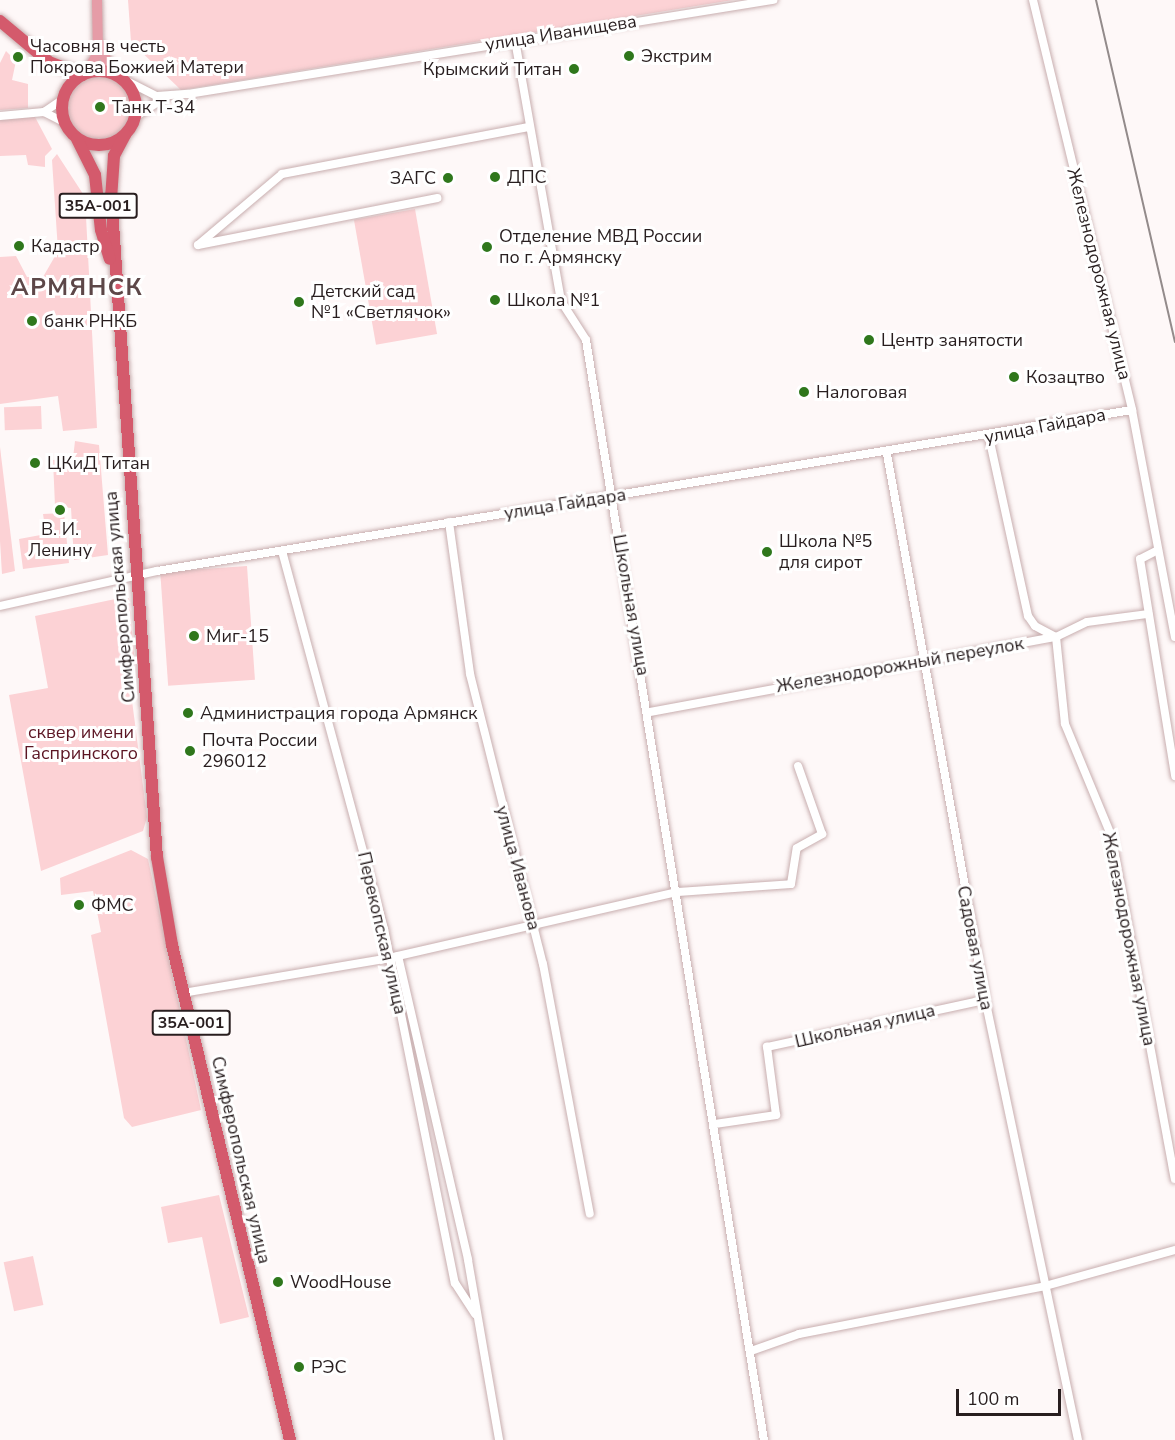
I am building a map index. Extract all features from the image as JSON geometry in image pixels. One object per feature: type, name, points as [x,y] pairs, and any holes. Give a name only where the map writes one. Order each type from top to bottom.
[{"type":"highway","points":[[0,21],[49,62],[84,74],[117,76],[134,96],[135,117]]},
{"type":"highway","points":[[49,62],[63,97],[64,122]]},
{"type":"highway","points":[[63,97],[84,74]]},
{"type":"highway","name":"35А-001","points":[[125,135],[135,117]]},
{"type":"highway","name":"35А-001","points":[[64,122],[76,138]]},
{"type":"highway","points":[[76,138],[100,146],[125,135]]},
{"type":"highway","name":"Симферопольская улица","points":[[125,135],[110,174],[115,277],[157,857],[183,993],[290,1440]]},
{"type":"highway","name":"Симферопольская улица","points":[[76,138],[95,176],[100,230],[115,277]]},
{"type":"main road","points":[[97,0],[99,42],[117,76]]},
{"type":"main road","points":[[84,74],[99,42]]},
{"type":"street","name":"улица Иванищева","points":[[135,117],[150,103],[173,96],[773,0]]},
{"type":"street","name":"Железнодорожная улица","points":[[1033,0],[1132,410],[1175,637]]},
{"type":"street","name":"Школьная улица","points":[[515,40],[561,301],[586,340],[650,712],[764,1440]]},
{"type":"street","name":"улица Иванищева","points":[[117,76],[157,96],[173,96]]},
{"type":"street","points":[[44,112],[63,97]]},
{"type":"street","points":[[0,116],[44,112],[64,122]]},
{"type":"street","points":[[437,198],[198,245],[282,174],[529,127]]},
{"type":"street","name":"улица Гайдара","points":[[0,606],[137,574],[449,522],[887,454],[1132,410]]},
{"type":"street","points":[[989,437],[1028,616],[1035,626],[1056,637]]},
{"type":"street","name":"Садовая улица","points":[[887,454],[920,661],[985,1000],[1078,1440]]},
{"type":"street","name":"улица Иванова","points":[[449,522],[470,674],[531,924],[543,964],[590,1214]]},
{"type":"street","points":[[1158,550],[1140,559],[1175,776]]},
{"type":"street","name":"Перекопская улица","points":[[282,551],[393,957],[468,1260],[475,1314],[499,1440]]},
{"type":"street","name":"Железнодорожный переулок","points":[[650,712],[1056,637],[1087,622],[1148,614]]},
{"type":"street","name":"Железнодорожная улица","points":[[1056,637],[1065,724],[1111,835],[1175,1179]]},
{"type":"street","points":[[183,993],[393,957],[678,892],[791,885],[797,849],[822,834],[798,766]]},
{"type":"street","name":"Перекопская улица","points":[[393,957],[455,1283],[475,1314]]},
{"type":"street","name":"Школьная улица","points":[[715,1124],[776,1115],[767,1047],[985,1000]]},
{"type":"street","points":[[751,1351],[799,1334],[1045,1286],[1175,1250]]},
{"type":"green space","points":[[128,0],[733,0],[181,90],[131,42]]},
{"type":"green space","points":[[6,51],[16,61],[12,80],[28,84],[28,108],[0,110],[0,63]]},
{"type":"green space","points":[[98,76],[116,82],[124,90],[130,108],[124,126],[116,134],[98,140],[80,134],[72,126],[66,108],[72,90],[80,82]]},
{"type":"green space","points":[[35,117],[52,149],[45,156],[45,167],[28,165],[26,155],[0,156],[0,119]]},
{"type":"green space","points":[[57,154],[85,197],[97,428],[63,431],[58,396],[0,404],[0,257],[16,256],[27,277],[43,277],[58,251],[52,160]]},
{"type":"green space","points":[[415,209],[437,334],[376,345],[354,220]]},
{"type":"green space","points":[[41,406],[42,429],[5,430],[4,407]]},
{"type":"green space","points":[[75,441],[99,445],[108,555],[74,560],[71,508],[55,506],[53,460],[73,458]]},
{"type":"green space","points":[[0,447],[15,571],[2,574],[0,541]]},
{"type":"green space","points":[[64,513],[69,563],[23,569],[19,539],[46,534],[43,514]]},
{"type":"green space","points":[[247,566],[255,680],[168,686],[160,572]]},
{"type":"green space","name":"сквер имени Гаспринского","points":[[129,598],[135,664],[130,685],[147,817],[143,831],[41,871],[9,695],[48,688],[35,616]]},
{"type":"green space","points":[[131,850],[148,859],[201,1110],[132,1127],[124,1118],[91,935],[101,932],[93,891],[61,895],[60,878]]},
{"type":"green space","points":[[219,1195],[249,1317],[220,1324],[202,1237],[168,1243],[161,1207]]},
{"type":"green space","points":[[33,1256],[43,1305],[14,1311],[4,1262]]},
{"type":"railway","points":[[1096,0],[1175,342]]},
{"type":"place","name":"Экстрим","points":[[629,56]]},
{"type":"place","name":"Часовня в честь Покрова Божией Матери","points":[[18,57]]},
{"type":"place","name":"Крымский Титан","points":[[574,69]]},
{"type":"place","name":"Танк Т-34","points":[[100,107]]},
{"type":"place","name":"ДПС","points":[[495,177]]},
{"type":"place","name":"ЗАГС","points":[[448,178]]},
{"type":"place","name":"Кадастр","points":[[19,246]]},
{"type":"place","name":"Отделение МВД России по г. Армянску","points":[[487,247]]},
{"type":"place","name":"Школа №1","points":[[495,300]]},
{"type":"place","name":"Детский сад №1 «Светлячок»","points":[[299,302]]},
{"type":"place","name":"банк РНКБ","points":[[32,321]]},
{"type":"place","name":"Центр занятости","points":[[869,340]]},
{"type":"place","name":"Козацтво","points":[[1014,377]]},
{"type":"place","name":"Налоговая","points":[[804,392]]},
{"type":"place","name":"ЦКиД Титан","points":[[35,463]]},
{"type":"place","name":"В. И. Ленину","points":[[60,510]]},
{"type":"place","name":"Школа №5 для сирот","points":[[767,552]]},
{"type":"place","name":"Миг-15","points":[[194,636]]},
{"type":"place","name":"Администрация города Армянск","points":[[188,713]]},
{"type":"place","name":"Почта России 296012","points":[[190,751]]},
{"type":"place","name":"ФМС","points":[[79,905]]},
{"type":"place","name":"WoodHouse","points":[[278,1282]]},
{"type":"place","name":"РЭС","points":[[299,1367]]},
{"type":"district","name":"АРМЯНСК","points":[[77,288]]}]
